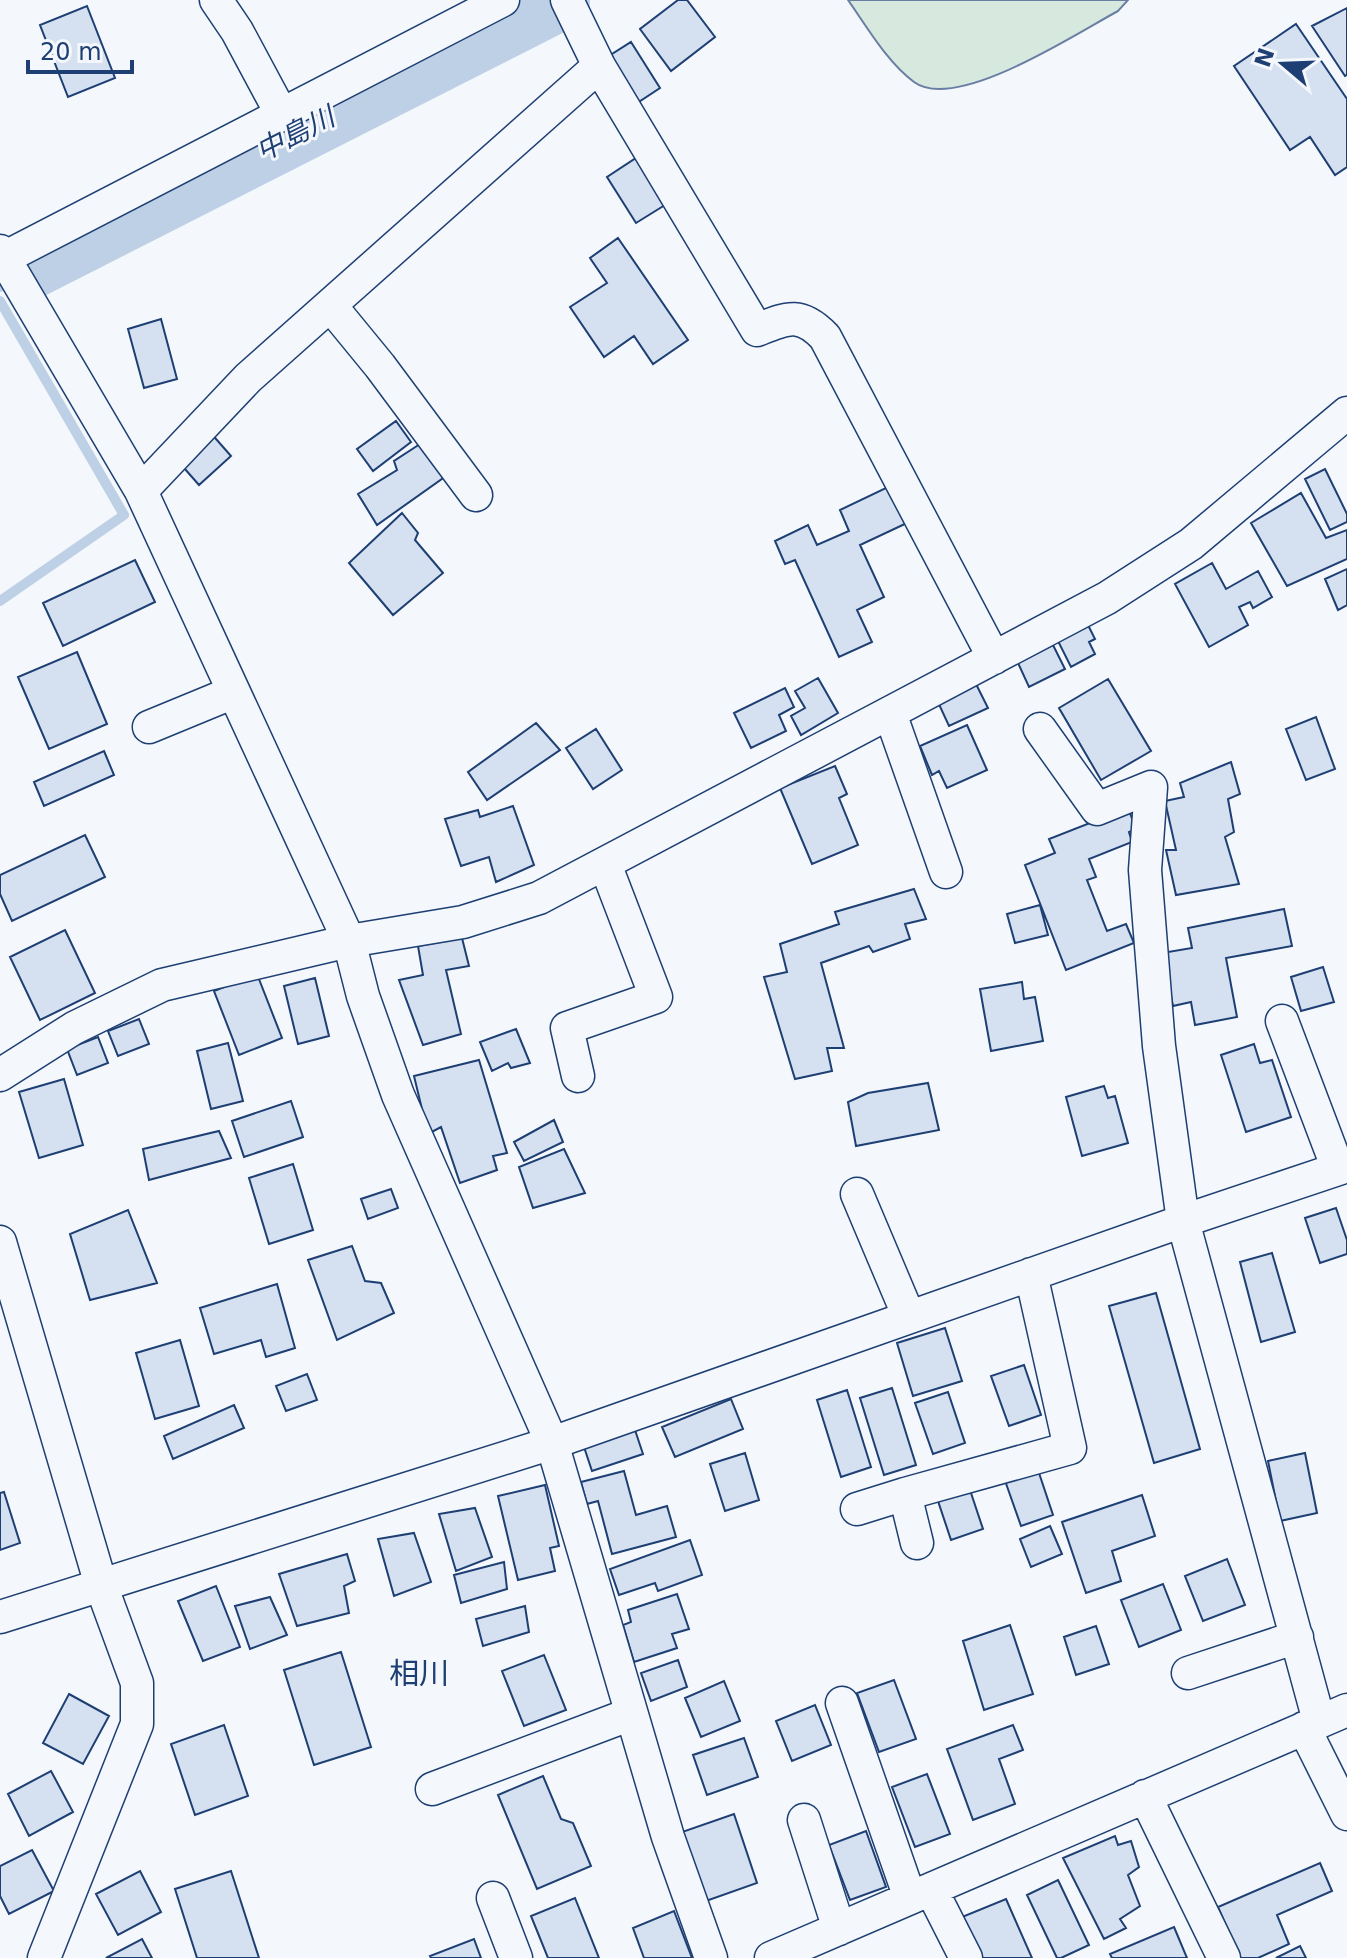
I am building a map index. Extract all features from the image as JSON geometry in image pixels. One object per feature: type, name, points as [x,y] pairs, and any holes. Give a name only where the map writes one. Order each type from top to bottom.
[{"type":"street","points":[[216,0],[237,31],[282,115]]},
{"type":"street","points":[[503,0],[3,257],[141,491],[349,941],[363,996],[398,1095],[552,1443],[668,1837],[711,1958]]},
{"type":"street","points":[[574,13],[599,66],[757,330],[791,317],[812,325],[825,337],[994,658]]},
{"type":"street","points":[[141,491],[248,378],[599,66]]},
{"type":"street","points":[[330,305],[380,366],[476,495]]},
{"type":"street","points":[[0,1075],[74,1028],[162,985],[349,941],[463,922],[539,898],[1107,598],[1191,544],[1347,413]]},
{"type":"street","points":[[149,727],[234,692]]},
{"type":"street","points":[[890,713],[946,872]]},
{"type":"street","points":[[1040,729],[1097,809],[1151,787],[1145,870],[1159,1046],[1183,1221],[1297,1637],[1324,1720],[1347,1814]]},
{"type":"street","points":[[578,1076],[567,1028],[656,997],[605,864]]},
{"type":"street","points":[[0,1617],[552,1443],[1342,1168],[1282,1021]]},
{"type":"street","points":[[857,1194],[909,1317]]},
{"type":"street","points":[[0,1242],[101,1585],[137,1683],[137,1724],[44,1958]]},
{"type":"street","points":[[857,1509],[1070,1448],[1031,1274]]},
{"type":"street","points":[[905,1494],[917,1543]]},
{"type":"street","points":[[1188,1673],[1297,1637]]},
{"type":"street","points":[[842,1703],[921,1894],[966,1958]]},
{"type":"street","points":[[432,1789],[631,1714]]},
{"type":"street","points":[[771,1958],[1324,1720]]},
{"type":"street","points":[[1145,1796],[1224,1958]]},
{"type":"street","points":[[804,1820],[839,1929]]},
{"type":"street","points":[[493,1898],[516,1958]]},
{"type":"shaded area","points":[[848,0],[1128,0],[1118,11],[1016,66],[958,87],[933,89],[914,82],[895,65]]},
{"type":"building","points":[[678,0],[687,0],[715,37],[671,71],[640,29]]},
{"type":"building","points":[[87,6],[115,78],[68,97],[40,25]]},
{"type":"building","points":[[1347,8],[1347,75],[1345,76],[1312,26]]},
{"type":"building","points":[[1296,24],[1347,99],[1347,167],[1335,175],[1310,137],[1290,150],[1234,66]]},
{"type":"building","points":[[631,42],[660,88],[631,107],[601,61]]},
{"type":"building","points":[[636,158],[665,205],[636,223],[607,177]]},
{"type":"building","points":[[618,238],[688,340],[653,364],[634,336],[604,357],[570,307],[607,283],[590,258]]},
{"type":"building","points":[[161,319],[177,379],[144,388],[128,329]]},
{"type":"building","points":[[396,421],[411,442],[373,471],[357,449]]},
{"type":"building","points":[[209,431],[231,456],[199,485],[177,460]]},
{"type":"building","points":[[420,444],[446,476],[377,525],[358,494],[397,470],[394,461]]},
{"type":"building","points":[[1325,469],[1347,514],[1347,522],[1330,530],[1305,479]]},
{"type":"building","points":[[890,486],[907,523],[860,545],[884,597],[857,610],[872,642],[839,657],[795,560],[785,564],[775,541],[808,525],[817,545],[849,531],[840,510]]},
{"type":"building","points":[[1301,493],[1326,538],[1347,530],[1347,559],[1287,586],[1251,523]]},
{"type":"building","points":[[402,513],[418,533],[415,540],[443,573],[393,615],[349,563]]},
{"type":"building","points":[[135,560],[155,602],[63,646],[43,603]]},
{"type":"building","points":[[1212,563],[1226,589],[1258,571],[1272,597],[1253,608],[1250,602],[1239,607],[1248,625],[1209,647],[1175,584]]},
{"type":"building","points":[[1347,569],[1347,605],[1338,610],[1325,579]]},
{"type":"building","points":[[1087,623],[1095,639],[1089,642],[1095,654],[1071,667],[1057,639]]},
{"type":"building","points":[[1053,645],[1065,669],[1029,687],[1018,663]]},
{"type":"building","points":[[77,652],[107,724],[49,749],[18,677]]},
{"type":"building","points":[[818,678],[838,713],[801,735],[791,716],[805,708],[795,691]]},
{"type":"building","points":[[1108,679],[1151,751],[1101,780],[1059,708]]},
{"type":"building","points":[[975,682],[988,708],[949,726],[937,700]]},
{"type":"building","points":[[785,688],[794,707],[779,715],[786,731],[751,748],[734,713]]},
{"type":"building","points":[[1316,717],[1335,769],[1306,780],[1286,729]]},
{"type":"building","points":[[536,723],[560,750],[487,800],[468,772]]},
{"type":"building","points":[[967,725],[987,770],[947,788],[939,771],[932,775],[920,746]]},
{"type":"building","points":[[596,729],[622,770],[593,789],[566,748]]},
{"type":"building","points":[[104,751],[114,775],[44,806],[34,782]]},
{"type":"building","points":[[1231,762],[1240,794],[1228,799],[1234,832],[1225,837],[1239,884],[1176,895],[1166,850],[1176,850],[1165,801],[1184,797],[1180,783]]},
{"type":"building","points":[[835,766],[847,794],[839,798],[858,845],[812,864],[780,788]]},
{"type":"building","points":[[513,806],[534,865],[496,882],[489,857],[461,866],[445,819],[478,810],[480,817]]},
{"type":"building","points":[[1128,808],[1136,829],[1129,832],[1132,842],[1089,859],[1096,877],[1087,880],[1107,931],[1126,924],[1134,943],[1066,970],[1025,865],[1055,853],[1049,839]]},
{"type":"building","points":[[85,835],[105,877],[12,921],[0,894],[0,875]]},
{"type":"building","points":[[914,889],[926,919],[905,924],[910,939],[873,952],[869,946],[821,963],[844,1048],[827,1048],[832,1071],[795,1079],[764,977],[787,972],[780,944],[839,924],[835,912]]},
{"type":"building","points":[[1040,905],[1048,935],[1015,943],[1007,914]]},
{"type":"building","points":[[1284,909],[1292,946],[1226,958],[1237,1017],[1195,1025],[1191,1002],[1173,1006],[1162,953],[1192,948],[1188,928]]},
{"type":"building","points":[[65,930],[95,993],[40,1020],[10,957]]},
{"type":"building","points":[[462,938],[469,966],[446,970],[461,1034],[423,1045],[399,980],[423,975],[418,946]]},
{"type":"building","points":[[1323,967],[1334,1002],[1301,1011],[1291,977]]},
{"type":"building","points":[[257,974],[282,1038],[239,1055],[214,991]]},
{"type":"building","points":[[315,978],[329,1036],[298,1044],[284,986]]},
{"type":"building","points":[[1022,982],[1024,999],[1035,997],[1043,1041],[991,1051],[980,989]]},
{"type":"building","points":[[139,1019],[149,1044],[118,1056],[108,1031]]},
{"type":"building","points":[[516,1029],[530,1063],[511,1068],[508,1063],[492,1071],[480,1042]]},
{"type":"building","points":[[98,1037],[108,1063],[77,1075],[67,1049]]},
{"type":"building","points":[[228,1043],[243,1101],[211,1109],[197,1051]]},
{"type":"building","points":[[1254,1044],[1260,1063],[1272,1060],[1291,1117],[1246,1132],[1221,1055]]},
{"type":"building","points":[[479,1060],[507,1153],[493,1156],[497,1170],[460,1183],[441,1127],[428,1134],[414,1076]]},
{"type":"building","points":[[64,1079],[83,1145],[39,1158],[19,1092]]},
{"type":"building","points":[[928,1083],[939,1130],[856,1146],[848,1102],[868,1093]]},
{"type":"building","points":[[1104,1086],[1108,1098],[1115,1096],[1128,1143],[1082,1156],[1066,1097]]},
{"type":"building","points":[[291,1101],[303,1137],[244,1157],[232,1121]]},
{"type":"building","points":[[554,1120],[563,1142],[524,1161],[514,1142]]},
{"type":"building","points":[[219,1131],[231,1158],[149,1180],[143,1149]]},
{"type":"building","points":[[564,1149],[585,1193],[533,1208],[519,1167]]},
{"type":"building","points":[[293,1164],[313,1230],[269,1244],[249,1178]]},
{"type":"building","points":[[391,1189],[398,1208],[368,1219],[361,1199]]},
{"type":"building","points":[[1336,1208],[1347,1240],[1347,1254],[1320,1263],[1305,1218]]},
{"type":"building","points":[[128,1210],[157,1283],[90,1300],[70,1234]]},
{"type":"building","points":[[352,1246],[365,1281],[381,1283],[394,1313],[337,1340],[308,1260]]},
{"type":"building","points":[[1272,1253],[1295,1332],[1261,1342],[1240,1262]]},
{"type":"building","points":[[277,1284],[295,1348],[266,1357],[261,1340],[214,1354],[200,1308]]},
{"type":"building","points":[[1156,1293],[1200,1449],[1154,1463],[1109,1306]]},
{"type":"building","points":[[945,1328],[962,1381],[913,1396],[897,1343]]},
{"type":"building","points":[[180,1340],[199,1406],[155,1419],[136,1353]]},
{"type":"building","points":[[1024,1365],[1041,1415],[1009,1426],[991,1376]]},
{"type":"building","points":[[307,1374],[317,1400],[286,1411],[276,1386]]},
{"type":"building","points":[[892,1388],[916,1465],[884,1475],[860,1398]]},
{"type":"building","points":[[847,1390],[871,1467],[841,1477],[817,1400]]},
{"type":"building","points":[[948,1392],[965,1443],[933,1454],[915,1403]]},
{"type":"building","points":[[731,1399],[743,1429],[675,1457],[662,1427]]},
{"type":"building","points":[[234,1405],[244,1428],[173,1459],[164,1436]]},
{"type":"building","points":[[635,1430],[643,1454],[592,1471],[584,1447]]},
{"type":"building","points":[[745,1453],[759,1500],[725,1511],[710,1464]]},
{"type":"building","points":[[1305,1453],[1317,1513],[1280,1521],[1268,1461]]},
{"type":"building","points":[[1036,1464],[1053,1515],[1021,1526],[1003,1475]]},
{"type":"building","points":[[624,1471],[636,1515],[667,1506],[676,1537],[612,1554],[598,1501],[587,1504],[581,1482]]},
{"type":"building","points":[[966,1478],[983,1529],[951,1540],[934,1489]]},
{"type":"building","points":[[545,1485],[559,1546],[550,1548],[555,1571],[518,1580],[498,1496]]},
{"type":"building","points":[[4,1492],[20,1543],[0,1550],[0,1493]]},
{"type":"building","points":[[1142,1495],[1155,1536],[1112,1551],[1121,1581],[1086,1593],[1062,1522]]},
{"type":"building","points":[[475,1508],[492,1557],[456,1571],[439,1514]]},
{"type":"building","points":[[1050,1526],[1062,1554],[1031,1567],[1020,1539]]},
{"type":"building","points":[[414,1533],[431,1582],[394,1596],[378,1539]]},
{"type":"building","points":[[690,1540],[702,1575],[658,1591],[655,1583],[619,1595],[610,1569]]},
{"type":"building","points":[[347,1554],[355,1581],[344,1586],[349,1613],[297,1626],[279,1574]]},
{"type":"building","points":[[1227,1559],[1245,1605],[1203,1621],[1185,1576]]},
{"type":"building","points":[[504,1562],[507,1589],[461,1603],[454,1575]]},
{"type":"building","points":[[1163,1584],[1181,1630],[1139,1647],[1121,1600]]},
{"type":"building","points":[[216,1586],[240,1647],[203,1661],[178,1601]]},
{"type":"building","points":[[677,1594],[689,1629],[672,1634],[677,1648],[634,1662],[623,1625],[631,1622],[628,1610]]},
{"type":"building","points":[[270,1597],[287,1635],[250,1649],[235,1606]]},
{"type":"building","points":[[525,1606],[529,1632],[483,1646],[476,1619]]},
{"type":"building","points":[[1010,1625],[1033,1694],[984,1710],[963,1641]]},
{"type":"building","points":[[1096,1626],[1109,1664],[1076,1675],[1064,1637]]},
{"type":"building","points":[[341,1652],[371,1747],[314,1765],[284,1670]]},
{"type":"building","points":[[544,1655],[566,1710],[524,1726],[502,1671]]},
{"type":"building","points":[[678,1660],[687,1687],[651,1701],[641,1673]]},
{"type":"building","points":[[894,1680],[916,1739],[879,1752],[857,1693]]},
{"type":"building","points":[[724,1681],[740,1721],[701,1737],[685,1698]]},
{"type":"building","points":[[69,1694],[109,1716],[83,1764],[43,1743]]},
{"type":"building","points":[[815,1705],[831,1745],[792,1761],[776,1721]]},
{"type":"building","points":[[224,1725],[248,1796],[195,1815],[171,1744]]},
{"type":"building","points":[[1013,1725],[1023,1750],[999,1759],[1015,1804],[973,1820],[947,1749]]},
{"type":"building","points":[[744,1738],[758,1777],[707,1795],[693,1755]]},
{"type":"building","points":[[51,1771],[73,1812],[29,1836],[8,1794]]},
{"type":"building","points":[[927,1774],[950,1834],[915,1847],[892,1787]]},
{"type":"building","points":[[543,1776],[561,1819],[573,1823],[591,1866],[537,1889],[498,1795]]},
{"type":"building","points":[[734,1814],[757,1883],[706,1901],[682,1832]]},
{"type":"building","points":[[866,1831],[886,1887],[850,1900],[829,1845]]},
{"type":"building","points":[[1115,1836],[1118,1845],[1131,1841],[1139,1867],[1128,1875],[1140,1906],[1120,1919],[1126,1928],[1104,1939],[1063,1858]]},
{"type":"building","points":[[32,1850],[54,1891],[9,1914],[0,1896],[0,1866]]},
{"type":"building","points":[[1320,1863],[1332,1891],[1277,1915],[1289,1944],[1258,1958],[1240,1958],[1218,1907]]},
{"type":"building","points":[[140,1871],[161,1912],[118,1935],[96,1894]]},
{"type":"building","points":[[231,1871],[259,1958],[197,1958],[175,1889]]},
{"type":"building","points":[[1058,1880],[1089,1945],[1061,1958],[1057,1958],[1027,1895]]},
{"type":"building","points":[[575,1898],[599,1958],[548,1958],[531,1916]]},
{"type":"building","points":[[1006,1899],[1032,1958],[979,1958],[962,1917]]},
{"type":"building","points":[[674,1911],[692,1958],[644,1958],[633,1928]]},
{"type":"building","points":[[1174,1927],[1187,1958],[1112,1958],[1110,1954]]},
{"type":"building","points":[[142,1939],[152,1958],[106,1958]]},
{"type":"building","points":[[474,1939],[481,1958],[430,1956]]},
{"type":"building","points":[[1300,1946],[1306,1958],[1276,1958]]},
{"type":"waterway","name":"中島川","points":[[31,268],[559,0]]},
{"type":"waterway","points":[[0,287],[31,268]]},
{"type":"waterway","points":[[0,301],[124,515],[0,601]]},
{"type":"district","name":"相川","points":[[419,1673]]}]
